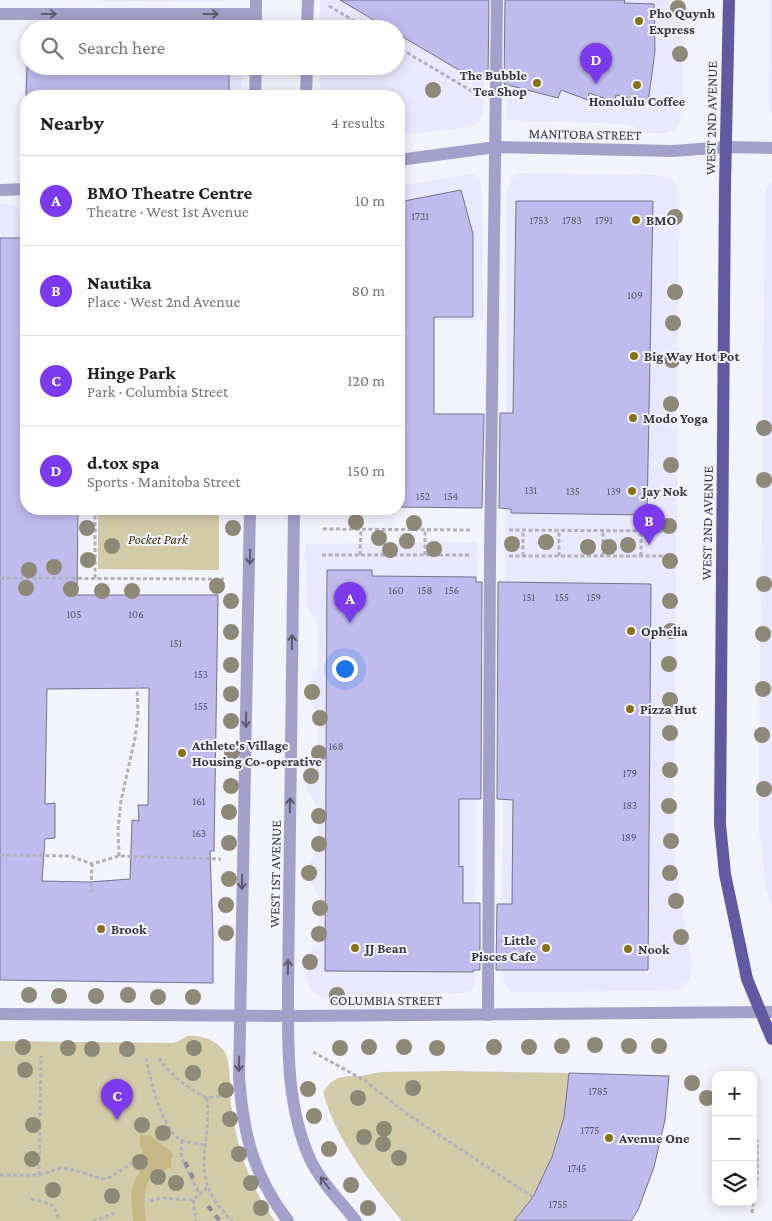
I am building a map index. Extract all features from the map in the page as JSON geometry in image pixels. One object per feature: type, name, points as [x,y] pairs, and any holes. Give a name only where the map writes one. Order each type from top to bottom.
[{"type":"main road","name":"WEST 2ND AVENUE","points":[[729,0],[720,824],[724,874],[747,979],[766,1012],[772,1039]]},
{"type":"street","points":[[256,0],[256,20]]},
{"type":"street","points":[[307,20],[308,0]]},
{"type":"street","points":[[488,1015],[490,556],[497,0]]},
{"type":"street","points":[[0,14],[256,14]]},
{"type":"street","points":[[256,75],[256,90]]},
{"type":"street","points":[[306,90],[307,75]]},
{"type":"street","name":"MANITOBA STREET","points":[[405,159],[496,147],[673,151],[726,147],[772,148]]},
{"type":"street","points":[[0,190],[20,189]]},
{"type":"street","points":[[250,515],[239,1077],[241,1110],[245,1133],[262,1178],[272,1198],[288,1221]]},
{"type":"street","name":"WEST 1ST AVENUE","points":[[294,515],[288,1052],[292,1096],[298,1128],[311,1160],[323,1180],[356,1221]]},
{"type":"street","name":"COLUMBIA STREET","points":[[0,1014],[288,1016],[766,1012]]},
{"type":"path","points":[[330,6],[353,20]]},
{"type":"path","points":[[405,51],[472,90],[496,113]]},
{"type":"path","points":[[95,515],[95,578]]},
{"type":"path","points":[[360,555],[361,530]]},
{"type":"path","points":[[425,530],[425,555]]},
{"type":"path","points":[[523,530],[523,556]]},
{"type":"path","points":[[559,530],[559,556]]},
{"type":"path","points":[[602,530],[602,556]]},
{"type":"path","points":[[641,531],[641,556]]},
{"type":"path","points":[[0,578],[224,579]]},
{"type":"path","points":[[119,856],[118,829],[121,801],[138,716],[137,681]]},
{"type":"path","points":[[0,855],[70,856],[92,864],[119,856],[221,858]]},
{"type":"path","points":[[91,893],[92,864]]},
{"type":"path","points":[[313,1052],[364,1080],[407,1114],[534,1197]]},
{"type":"path","points":[[39,1175],[41,1056]]},
{"type":"path","points":[[146,1058],[151,1082],[169,1129],[182,1140],[205,1145]]},
{"type":"path","points":[[159,1058],[164,1067],[200,1094],[207,1098],[220,1096]]},
{"type":"path","points":[[207,1098],[209,1119],[203,1171],[207,1188],[218,1208],[232,1221]]},
{"type":"path","points":[[182,1140],[181,1158],[199,1193]]},
{"type":"path","points":[[752,1214],[757,1180],[757,1161]]},
{"type":"path","points":[[0,1175],[39,1175],[61,1168],[103,1179],[111,1177],[132,1163]]},
{"type":"path","points":[[196,1221],[193,1200],[207,1188]]},
{"type":"path","points":[[150,1201],[162,1198],[193,1200]]},
{"type":"path","points":[[31,1199],[50,1203],[56,1209],[59,1221]]},
{"type":"path","points":[[93,1221],[116,1213]]},
{"type":"shaded area","points":[[59,0],[230,0],[219,2]]},
{"type":"shaded area","points":[[320,0],[485,0],[483,109],[479,123],[472,127],[405,134],[405,90],[320,90],[320,75],[405,75],[405,20],[320,20]]},
{"type":"shaded area","points":[[508,0],[684,0],[682,110],[678,125],[674,130],[665,133],[642,133],[626,124],[506,120]]},
{"type":"shaded area","points":[[770,0],[772,0],[772,117],[769,107]]},
{"type":"shaded area","points":[[25,75],[242,75],[242,90],[25,90]]},
{"type":"shaded area","points":[[518,173],[656,175],[672,179],[678,186],[674,848],[680,899],[692,964],[690,979],[679,989],[671,991],[515,992],[506,986],[502,975],[507,187]]},
{"type":"shaded area","points":[[473,174],[480,180],[482,192],[483,320],[405,320],[405,185]]},
{"type":"shaded area","points":[[772,182],[772,911],[766,888],[759,831],[759,769],[765,197],[766,189]]},
{"type":"shaded area","points":[[0,203],[20,208],[20,345],[0,345]]},
{"type":"shaded area","points":[[477,542],[475,981],[472,990],[464,993],[366,994],[349,1001],[324,999],[312,991],[305,976],[305,965],[318,938],[319,898],[308,877],[307,869],[318,848],[318,809],[307,788],[309,775],[318,759],[319,718],[308,697],[309,684],[318,668],[318,626],[307,605],[306,544]]},
{"type":"shaded area","points":[[140,1134],[151,1136],[174,1154],[171,1159],[171,1168],[161,1171],[154,1176],[146,1187],[146,1221],[133,1221],[131,1192],[136,1178],[146,1161],[140,1145]]},
{"type":"green space","name":"Pocket Park","points":[[98,515],[219,515],[219,570],[98,569]]},
{"type":"green space","points":[[187,1036],[202,1037],[216,1043],[227,1056],[236,1135],[251,1180],[258,1195],[275,1221],[0,1221],[0,1041],[172,1043]]},
{"type":"green space","points":[[381,1072],[569,1073],[564,1117],[552,1157],[533,1197],[514,1221],[402,1221],[378,1191],[346,1145],[329,1110],[323,1092],[330,1083],[338,1078],[349,1076]]},
{"type":"building","points":[[340,0],[489,0],[488,79],[464,73],[405,38],[405,20],[374,20]]},
{"type":"building","points":[[505,0],[625,0],[624,3],[654,4],[655,51],[648,103],[616,95],[615,102],[589,93],[588,100],[561,90],[558,98],[504,84]]},
{"type":"building","points":[[27,75],[229,75],[229,90],[26,90]]},
{"type":"building","points":[[461,190],[473,234],[473,317],[434,317],[434,414],[484,414],[482,508],[405,507],[405,201]]},
{"type":"building","points":[[516,201],[653,201],[647,515],[511,513],[511,509],[499,508],[500,413],[513,413]]},
{"type":"building","points":[[0,238],[20,238],[20,515],[78,515],[77,595],[218,595],[214,851],[210,851],[213,983],[0,980]],"holes":[[[149,688],[148,805],[138,805],[139,821],[132,820],[130,879],[89,882],[42,881],[45,839],[55,838],[55,803],[45,804],[47,689]]]},
{"type":"building","points":[[327,570],[372,570],[372,576],[476,577],[476,582],[482,582],[481,799],[459,799],[459,867],[463,866],[463,903],[480,903],[480,970],[473,970],[473,972],[325,971]]},
{"type":"building","points":[[498,582],[651,584],[648,970],[496,970],[497,904],[512,904],[513,800],[497,799]]},
{"type":"building","name":"Avenue One","points":[[569,1073],[669,1076],[665,1120],[654,1167],[638,1210],[631,1221],[514,1221],[533,1197],[552,1157],[564,1117]]},
{"type":"railway","points":[[185,1162],[195,1182]]},
{"type":"railway","points":[[208,1206],[220,1221]]},
{"type":"place","name":"Pho Quynh Express","points":[[639,21]]},
{"type":"place","name":"The Bubble Tea Shop","points":[[537,83]]},
{"type":"place","name":"d.tox spa","points":[[596,84]]},
{"type":"place","name":"Honolulu Coffee","points":[[637,85]]},
{"type":"place","name":"BMO","points":[[636,220]]},
{"type":"place","name":"Big Way Hot Pot","points":[[634,356]]},
{"type":"place","name":"Modo Yoga","points":[[633,418]]},
{"type":"place","name":"Jay Nok","points":[[632,491]]},
{"type":"place","name":"Nautika","points":[[649,545]]},
{"type":"place","name":"BMO Theatre Centre","points":[[350,623]]},
{"type":"place","name":"Ophelia","points":[[631,631]]},
{"type":"place","name":"Pizza Hut","points":[[630,709]]},
{"type":"place","name":"Athlete's Village Housing Co-operative","points":[[182,753]]},
{"type":"place","name":"Brook","points":[[101,929]]},
{"type":"place","name":"JJ Bean","points":[[355,948]]},
{"type":"place","name":"Little Pisces Cafe","points":[[546,948]]},
{"type":"place","name":"Nook","points":[[628,949]]},
{"type":"place","name":"Hinge Park","points":[[117,1120]]},
{"type":"place","name":"Avenue One","points":[[609,1138]]}]
